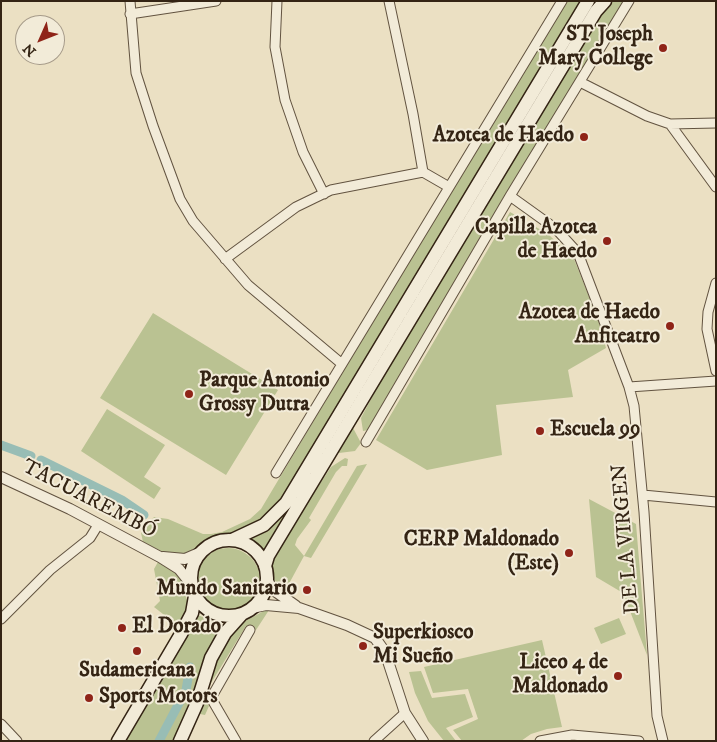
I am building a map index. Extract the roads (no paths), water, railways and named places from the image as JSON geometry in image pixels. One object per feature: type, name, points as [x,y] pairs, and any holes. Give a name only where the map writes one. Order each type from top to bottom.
[{"type":"main road","points":[[118,741],[192,613],[194,562],[201,552],[220,541],[232,540],[264,525],[286,503],[588,1]]},
{"type":"main road","points":[[180,741],[197,703],[211,658],[224,633],[262,595],[272,549],[596,11],[605,1]]},
{"type":"main road","points":[[232,540],[252,548],[266,573]]},
{"type":"main road","points":[[193,590],[210,611],[220,615],[247,611]]},
{"type":"street","points":[[130,1],[136,73],[180,199],[194,221],[248,285],[342,364]]},
{"type":"street","points":[[130,14],[216,1]]},
{"type":"street","points":[[277,1],[275,47],[285,100],[302,152],[324,194]]},
{"type":"street","points":[[389,1],[413,114],[423,172]]},
{"type":"street","points":[[276,473],[562,1]]},
{"type":"street","points":[[366,442],[510,196],[629,1]]},
{"type":"street","points":[[580,82],[647,116],[670,124],[716,123]]},
{"type":"street","points":[[670,124],[716,187]]},
{"type":"street","points":[[225,259],[296,207],[331,190],[423,172],[449,187]]},
{"type":"street","name":"DE LA VIRGEN","points":[[510,196],[556,229],[578,253],[629,387],[634,406],[643,496],[657,716],[663,741]]},
{"type":"street","points":[[716,283],[708,312],[707,329],[716,371]]},
{"type":"street","points":[[629,387],[716,381]]},
{"type":"street","name":"TACUAREMBÓ","points":[[1,477],[70,509],[160,557],[179,569],[193,590]]},
{"type":"street","points":[[643,496],[716,502]]},
{"type":"street","points":[[1,619],[50,570],[90,538],[98,525]]},
{"type":"street","name":"TACUAREMBÓ","points":[[160,557],[185,559],[201,552]]},
{"type":"street","points":[[266,573],[272,589],[299,608],[347,625],[379,642],[385,652],[405,713],[423,741]]},
{"type":"street","points":[[247,611],[266,605],[299,608]]},
{"type":"street","points":[[236,741],[211,698],[250,630]]},
{"type":"street","points":[[374,741],[405,713]]},
{"type":"street","points":[[1,724],[18,741]]},
{"type":"street","points":[[540,741],[572,735],[639,741]]},
{"type":"waterway","points":[[1,445],[31,456]]},
{"type":"waterway","points":[[41,460],[122,500],[144,515]]},
{"type":"waterway","points":[[159,741],[186,690],[190,667]]},
{"type":"place","name":"ST Joseph Mary College","points":[[663,48]]},
{"type":"place","name":"Azotea de Haedo","points":[[584,137]]},
{"type":"place","name":"Capilla Azotea de Haedo","points":[[607,241]]},
{"type":"place","name":"Azotea de Haedo Anfiteatro","points":[[670,326]]},
{"type":"place","name":"Parque Antonio Grossy Dutra","points":[[189,394]]},
{"type":"place","name":"Escuela 99","points":[[540,431]]},
{"type":"place","name":"CERP Maldonado (Este)","points":[[569,553]]},
{"type":"place","name":"Mundo Sanitario","points":[[307,590]]},
{"type":"place","name":"El Dorado","points":[[122,628]]},
{"type":"place","name":"Superkiosco Mi Sueño","points":[[363,646]]},
{"type":"place","name":"Sudamericana","points":[[137,651]]},
{"type":"place","name":"Liceo 4 de Maldonado","points":[[618,676]]},
{"type":"place","name":"Sports Motors","points":[[89,698]]}]
